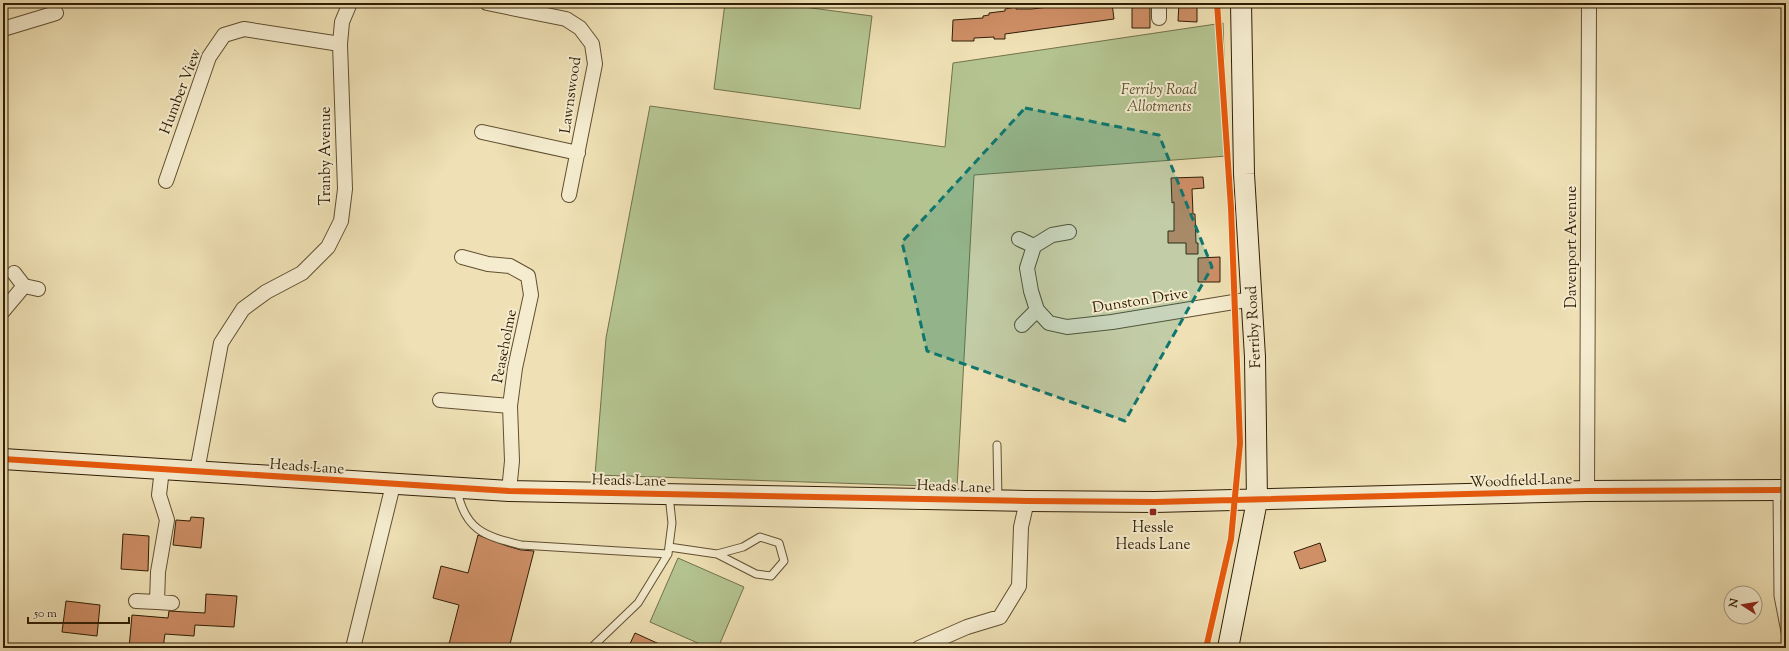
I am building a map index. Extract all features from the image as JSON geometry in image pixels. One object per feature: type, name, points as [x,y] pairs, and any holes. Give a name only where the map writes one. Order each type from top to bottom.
[{"type":"street","name":"Tranby Avenue","points":[[197,471],[221,343],[243,309],[266,292],[302,273],[328,246],[341,221],[345,189],[340,44],[342,22],[350,3]]},
{"type":"street","name":"Lawnswood","points":[[487,3],[566,19],[580,28],[592,44],[595,64],[569,196]]},
{"type":"street","points":[[1158,18],[1159,3]]},
{"type":"street","name":"Ferriby Road","points":[[1228,648],[1257,500],[1255,357],[1244,174],[1241,3]]},
{"type":"street","name":"Davenport Avenue","points":[[1587,491],[1589,3]]},
{"type":"street","points":[[3,29],[56,13]]},
{"type":"street","name":"Humber View","points":[[166,182],[209,57],[224,35],[244,30],[340,44]]},
{"type":"street","points":[[482,132],[578,153]]},
{"type":"street","points":[[1019,239],[1034,246],[1052,235],[1069,232]]},
{"type":"street","name":"Dunston Drive","points":[[1034,246],[1027,268],[1031,291],[1038,310],[1049,323],[1067,327],[1112,322],[1252,299]]},
{"type":"street","name":"Peaseholme","points":[[462,257],[488,264],[510,266],[528,276],[531,295],[515,368],[510,406],[512,461],[509,491]]},
{"type":"street","points":[[3,311],[31,288],[14,273]]},
{"type":"street","points":[[1022,325],[1038,310]]},
{"type":"street","points":[[440,400],[510,406]]},
{"type":"street","name":"Heads Lane","points":[[3,459],[393,485],[509,491],[1027,501],[1155,502],[1257,500]]},
{"type":"street","points":[[157,602],[158,572],[167,520],[159,495],[162,469]]},
{"type":"street","points":[[353,648],[393,485]]},
{"type":"street","name":"Woodfield Lane","points":[[1257,500],[1587,491],[1781,489]]},
{"type":"street","points":[[919,648],[967,627],[1000,617],[1019,586],[1021,527],[1027,501]]},
{"type":"street","points":[[136,601],[172,603]]},
{"type":"lane","points":[[997,445],[998,500]]},
{"type":"lane","points":[[457,488],[461,507],[472,524],[482,533],[521,545],[717,554],[743,547],[760,537],[779,543],[784,561],[771,576],[756,574],[717,554]]},
{"type":"lane","points":[[1781,489],[1778,596],[1786,637]]},
{"type":"lane","points":[[592,648],[638,604],[669,551],[672,523],[669,493]]},
{"type":"highlighted area","points":[[1025,108],[1159,135],[1212,267],[1125,421],[927,351],[902,242]]},
{"type":"green space","points":[[725,3],[774,3],[872,16],[860,109],[714,89]]},
{"type":"green space","name":"Ferriby Road Allotments","points":[[1223,23],[1227,156],[974,175],[957,487],[595,475],[606,338],[650,106],[945,147],[953,63]]},
{"type":"green space","points":[[678,558],[744,587],[718,648],[709,648],[650,622]]},
{"type":"building","points":[[1082,3],[1112,3],[1114,19],[1005,34],[1005,39],[994,39],[994,37],[974,38],[974,41],[952,41],[953,20],[983,18],[983,16],[989,15],[989,13],[1005,11],[1005,9],[1016,7],[1016,9],[1032,9]]},
{"type":"building","points":[[1132,3],[1150,3],[1150,28],[1132,28]]},
{"type":"building","points":[[1179,3],[1197,3],[1197,22],[1178,21]]},
{"type":"building","points":[[1203,177],[1204,188],[1192,189],[1193,214],[1195,214],[1198,254],[1186,254],[1186,243],[1168,243],[1168,231],[1174,231],[1174,202],[1172,203],[1171,178]]},
{"type":"building","points":[[1220,257],[1220,282],[1198,282],[1198,258]]},
{"type":"building","points":[[191,517],[204,518],[201,548],[173,545],[176,520],[190,521]]},
{"type":"building","points":[[123,534],[149,536],[148,571],[121,569]]},
{"type":"building","points":[[478,535],[521,550],[534,551],[509,648],[448,648],[459,605],[433,598],[441,566],[468,573]]},
{"type":"building","points":[[1320,543],[1326,561],[1300,569],[1294,552]]},
{"type":"building","points":[[206,594],[237,596],[234,627],[195,625],[194,636],[165,634],[163,648],[129,648],[132,615],[168,618],[169,611],[205,613]]},
{"type":"building","points":[[66,601],[100,605],[97,636],[62,632]]},
{"type":"building","points":[[635,633],[668,648],[628,648]]},
{"type":"cycle path","points":[[1206,648],[1231,539],[1240,443],[1231,208],[1217,3]]},
{"type":"cycle path","points":[[3,459],[509,491],[1027,501],[1155,502],[1587,491],[1786,490]]},
{"type":"place","name":"Hessle Heads Lane","points":[[1153,512]]}]
